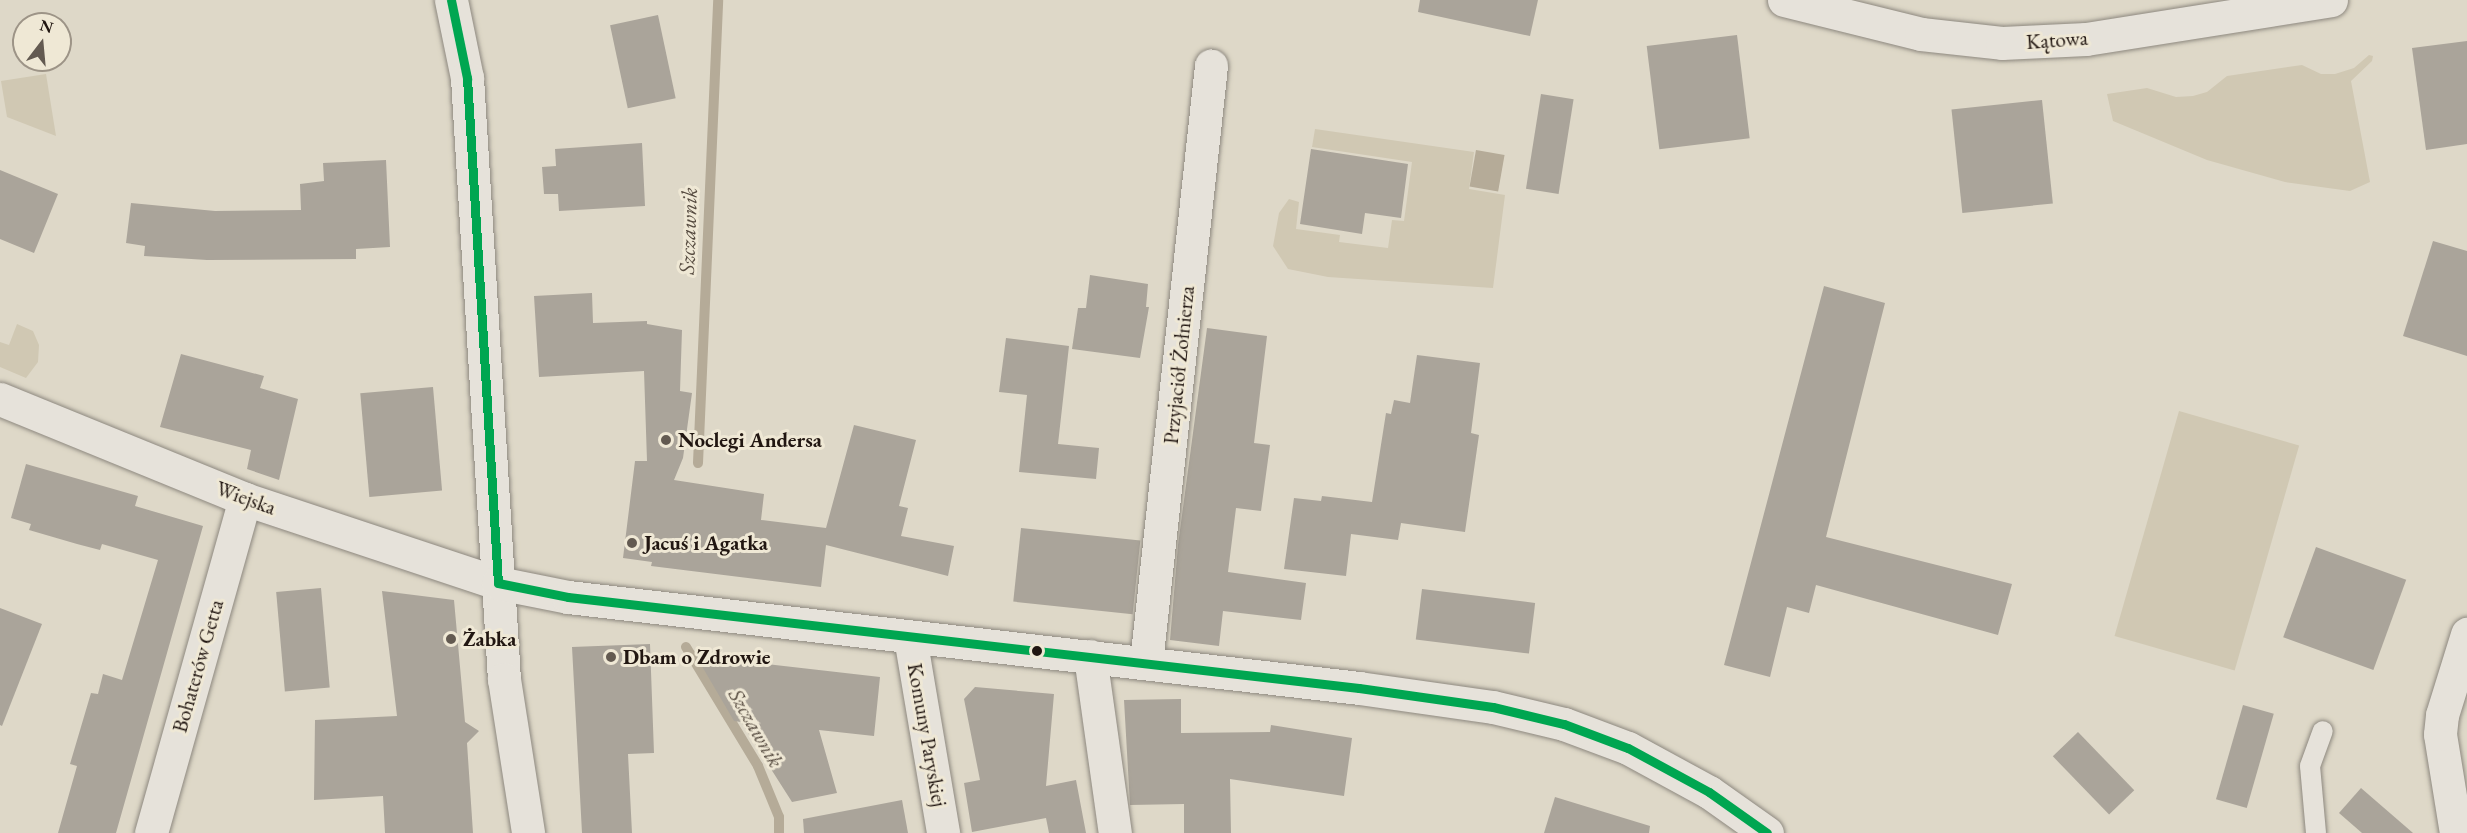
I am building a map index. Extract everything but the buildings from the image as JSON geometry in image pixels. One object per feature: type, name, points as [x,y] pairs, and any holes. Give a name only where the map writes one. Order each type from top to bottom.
[{"type":"street","points":[[451,0],[467,78],[507,708],[528,833]]},
{"type":"street","name":"Kątowa","points":[[1784,0],[1921,34],[2002,43],[2086,39],[2331,0]]},
{"type":"street","name":"Przyjaciół Żołnierza","points":[[1146,663],[1211,66]]},
{"type":"street","name":"Wiejska","points":[[0,399],[245,499],[498,583],[568,597],[1090,656],[1493,707],[1564,724],[1628,748],[1699,786],[1767,833]]},
{"type":"street","name":"Bohaterów Getta","points":[[151,833],[245,499]]},
{"type":"street","points":[[2456,833],[2440,734],[2442,715],[2467,634]]},
{"type":"street","name":"Komuny Paryskiej","points":[[910,636],[943,833]]},
{"type":"street","points":[[1090,656],[1115,833]]},
{"type":"lane","points":[[2316,833],[2310,766],[2323,731]]},
{"type":"shaded area","points":[[2369,55],[2373,56],[2372,61],[2351,81],[2370,182],[2350,191],[2285,182],[2207,160],[2113,121],[2107,94],[2147,88],[2176,97],[2193,96],[2207,92],[2227,76],[2302,65],[2321,74],[2335,74],[2354,68]]},
{"type":"shaded area","points":[[46,74],[56,136],[7,117],[1,81]]},
{"type":"shaded area","points":[[1315,129],[1474,152],[1469,189],[1505,195],[1493,288],[1328,277],[1288,269],[1273,246],[1279,213],[1289,199],[1299,202],[1296,229],[1340,235],[1339,242],[1388,248],[1392,220],[1404,221],[1412,162],[1312,147]]},
{"type":"shaded area","points":[[1476,150],[1505,155],[1498,191],[1470,186]]},
{"type":"shaded area","points":[[17,324],[33,331],[39,345],[38,362],[26,378],[0,367],[0,342],[9,345]]},
{"type":"shaded area","points":[[2179,411],[2299,445],[2235,670],[2115,636]]},
{"type":"waterway","name":"Szczawnik","points":[[698,463],[718,0]]},
{"type":"waterway","name":"Szczawnik","points":[[686,647],[758,766],[779,817],[779,833]]},
{"type":"transit line","points":[[451,0],[467,78],[498,583]]},
{"type":"transit line","points":[[498,583],[568,597],[1359,688],[1493,707],[1564,724],[1628,748],[1709,792],[1767,833]]},
{"type":"place","name":"Noclegi Andersa","points":[[666,440]]},
{"type":"place","name":"Jacuś i Agatka","points":[[632,543]]},
{"type":"place","name":"Żabka","points":[[451,639]]},
{"type":"place","name":"Dbam o Zdrowie","points":[[611,657]]}]
